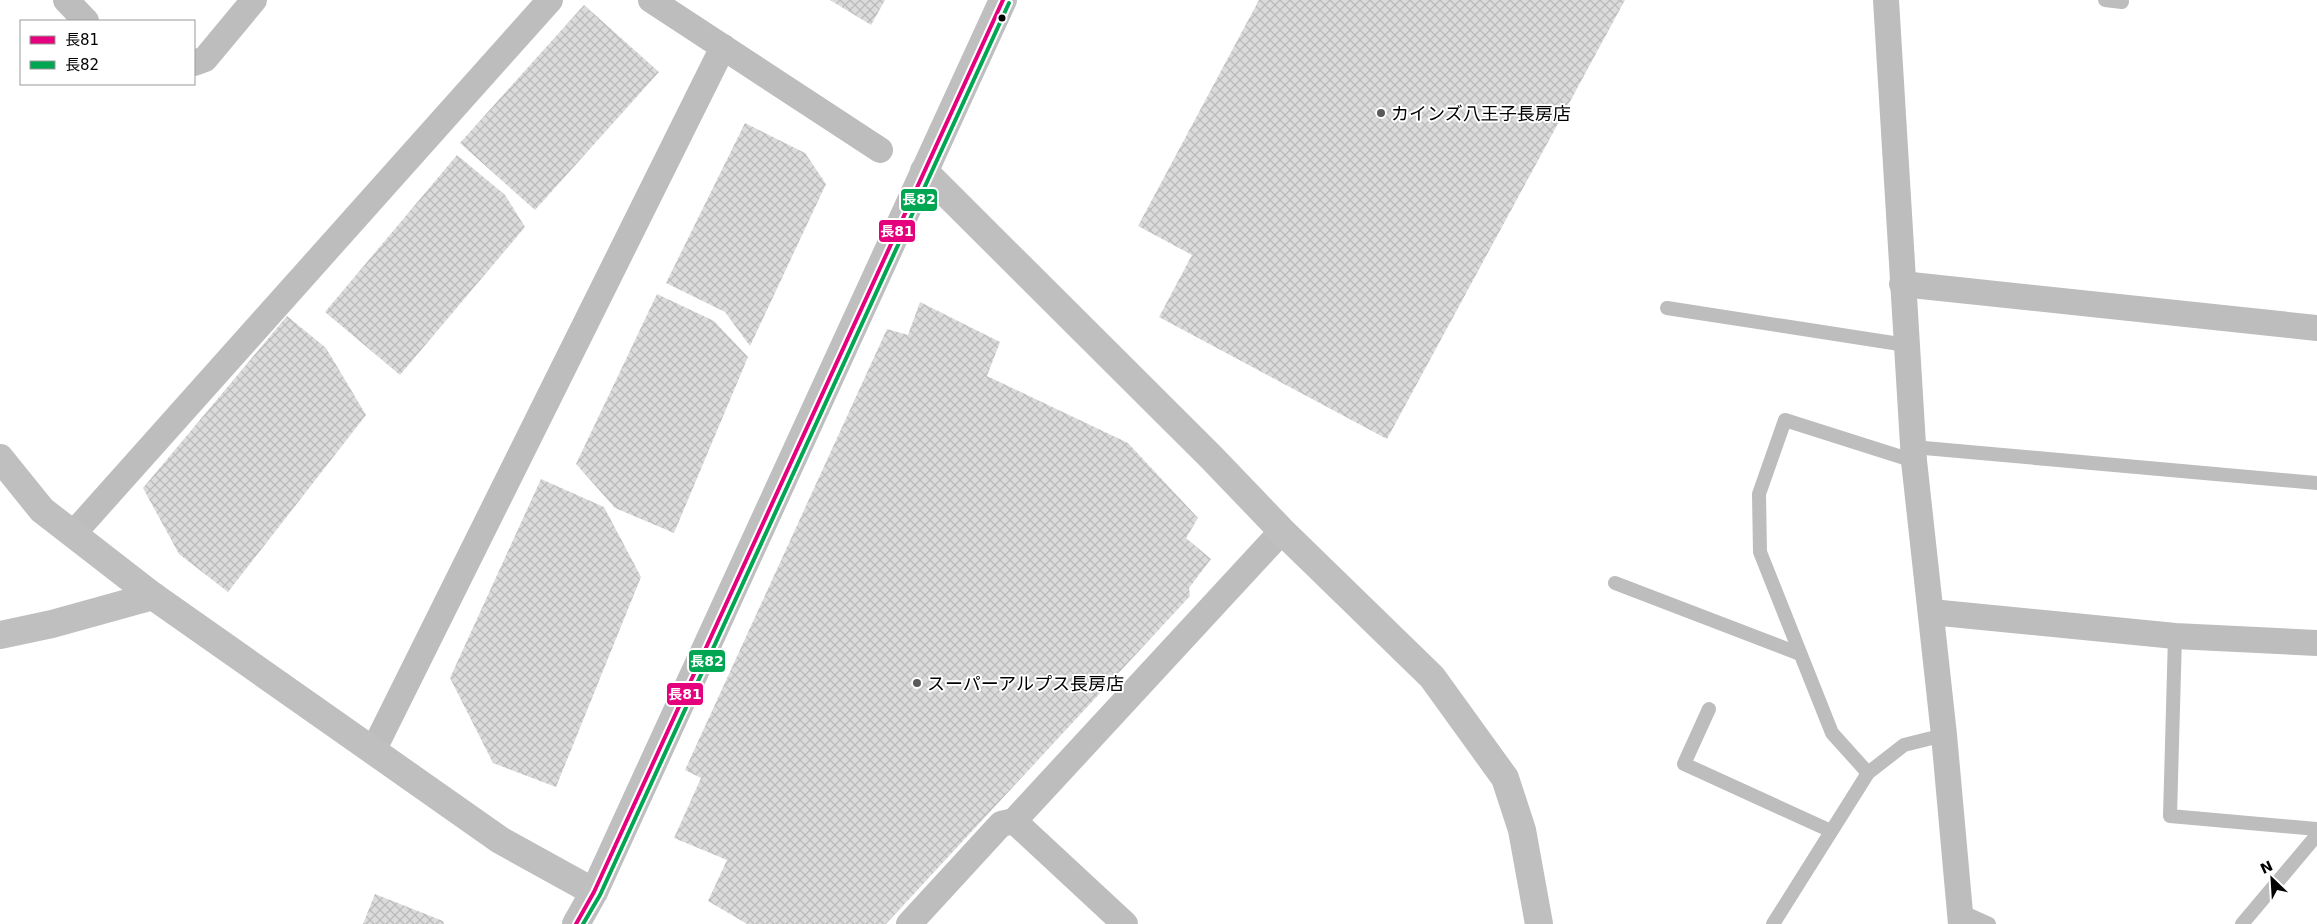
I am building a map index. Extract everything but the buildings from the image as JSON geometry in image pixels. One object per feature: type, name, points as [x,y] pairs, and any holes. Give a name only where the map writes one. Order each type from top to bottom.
[{"type":"street","points":[[66,0],[85,20]]},
{"type":"street","points":[[195,64],[205,59],[254,0]]},
{"type":"street","points":[[73,534],[550,0]]},
{"type":"street","points":[[651,0],[880,150]]},
{"type":"street","points":[[576,924],[594,892],[1003,0]]},
{"type":"street","points":[[1886,0],[1913,454],[1944,734],[1960,917]]},
{"type":"street","points":[[373,751],[723,47]]},
{"type":"street","points":[[924,171],[1211,457],[1282,531],[1432,677],[1505,778],[1522,830],[1538,924]]},
{"type":"street","points":[[1902,284],[2317,328]]},
{"type":"street","points":[[0,458],[42,510],[153,596],[500,840],[594,892]]},
{"type":"street","points":[[909,924],[1001,824],[1014,821],[1282,531]]},
{"type":"street","points":[[0,635],[52,624],[153,596]]},
{"type":"street","points":[[1931,612],[2175,636],[2317,643]]},
{"type":"street","points":[[1014,821],[1125,924]]},
{"type":"lane","points":[[2105,0],[2122,2]]},
{"type":"lane","points":[[1667,308],[1906,345]]},
{"type":"lane","points":[[1868,773],[1832,733],[1760,552],[1758,494],[1785,420],[1913,454],[2317,483]]},
{"type":"lane","points":[[1615,583],[1800,654]]},
{"type":"lane","points":[[2175,636],[2170,816],[2317,829]]},
{"type":"lane","points":[[1709,709],[1684,764],[1831,831]]},
{"type":"lane","points":[[1773,924],[1868,773],[1904,745],[1944,734]]},
{"type":"lane","points":[[2242,924],[2317,835]]},
{"type":"lane","points":[[1960,917],[1989,924]]},
{"type":"transit line","name":"長81","points":[[576,924],[594,892],[1003,0]]},
{"type":"transit line","name":"長82","points":[[583,924],[600,895],[1009,3]]},
{"type":"place","name":"カインズ八王子長房店","points":[[1381,113]]},
{"type":"place","name":"スーパーアルプス長房店","points":[[917,683]]}]
